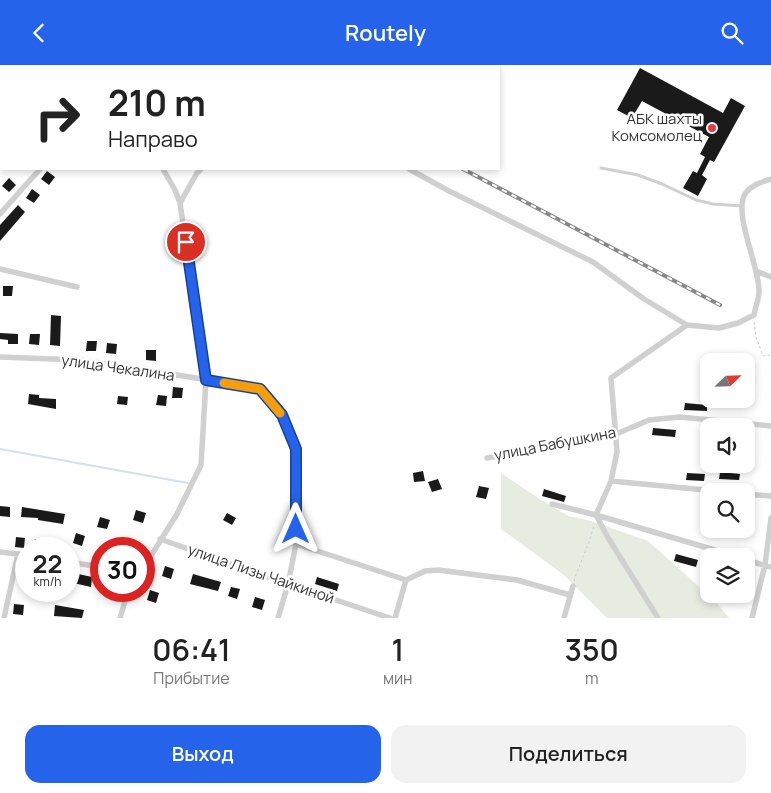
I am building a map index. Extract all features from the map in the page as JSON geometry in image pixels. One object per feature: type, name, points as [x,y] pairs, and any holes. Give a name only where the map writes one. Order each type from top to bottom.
[{"type":"street","points":[[0,214],[39,170]]},
{"type":"street","points":[[155,548],[177,513],[201,465],[206,380],[180,203],[164,170]]},
{"type":"street","points":[[180,203],[200,170]]},
{"type":"street","points":[[411,170],[449,191],[593,261],[644,299],[687,325],[719,328],[738,323],[754,315],[759,293],[756,271],[742,217],[742,206],[743,199],[750,188],[771,179]]},
{"type":"street","points":[[0,269],[77,287]]},
{"type":"street","points":[[756,271],[771,277]]},
{"type":"street","points":[[596,515],[611,481],[617,452],[611,378],[687,325]]},
{"type":"street","name":"улица Чекалина","points":[[0,357],[80,360],[260,389],[282,415],[296,449],[296,544],[288,584],[278,618]]},
{"type":"street","name":"улица Бабушкина","points":[[487,458],[616,434],[649,420],[680,417],[771,426]]},
{"type":"street","points":[[611,481],[700,489]]},
{"type":"street","points":[[755,495],[771,497]]},
{"type":"street","points":[[552,504],[708,548]]},
{"type":"street","points":[[596,515],[658,618]]},
{"type":"street","points":[[752,618],[768,566],[771,517]]},
{"type":"street","name":"улица Лизы Чайкиной","points":[[160,539],[390,618]]},
{"type":"street","points":[[296,544],[406,580],[425,571],[438,570],[518,580],[570,595]]},
{"type":"street","points":[[0,552],[15,554]]},
{"type":"street","points":[[755,562],[768,566]]},
{"type":"street","points":[[4,618],[15,568]]},
{"type":"street","points":[[395,618],[406,580]]},
{"type":"street","points":[[564,618],[573,586]]},
{"type":"street","points":[[120,618],[125,602]]},
{"type":"lane","points":[[601,168],[638,175],[696,200],[713,204],[742,206]]},
{"type":"path","points":[[754,315],[756,337],[763,356],[771,355]]},
{"type":"path","points":[[573,586],[580,562],[590,542],[596,515]]},
{"type":"shaded area","points":[[501,473],[568,516],[591,521],[648,541],[700,588],[700,603],[717,603],[729,618],[607,618],[564,575],[501,529]]},
{"type":"building","name":"АБК шахты Комсомолец","points":[[640,68],[723,113],[731,98],[745,106],[714,162],[710,160],[702,175],[707,179],[698,196],[683,188],[693,171],[697,173],[705,157],[700,154],[709,137],[642,101],[632,118],[617,110]]},
{"type":"building","points":[[47,171],[55,177],[49,185],[41,179]]},
{"type":"building","points":[[9,178],[16,185],[9,192],[2,186]]},
{"type":"building","points":[[32,189],[40,195],[34,203],[26,198]]},
{"type":"building","points":[[18,205],[25,212],[0,241],[0,225]]},
{"type":"building","points":[[3,286],[13,286],[12,296],[3,296]]},
{"type":"building","points":[[51,315],[61,316],[60,346],[50,345]]},
{"type":"building","points":[[0,333],[18,334],[18,344],[8,344],[8,340],[0,339]]},
{"type":"building","points":[[30,334],[40,334],[39,345],[29,344]]},
{"type":"building","points":[[87,341],[97,341],[96,351],[86,351]]},
{"type":"building","points":[[107,343],[117,344],[116,354],[106,353]]},
{"type":"building","points":[[146,350],[156,350],[156,361],[146,360]]},
{"type":"building","points":[[173,387],[183,388],[182,398],[172,398]]},
{"type":"building","points":[[29,394],[39,395],[39,398],[56,399],[56,409],[28,404]]},
{"type":"building","points":[[158,395],[167,396],[166,406],[156,405]]},
{"type":"building","points":[[118,396],[128,397],[127,405],[117,404]]},
{"type":"building","points":[[685,403],[700,404],[700,408],[707,408],[707,411],[684,410]]},
{"type":"building","points":[[653,428],[676,430],[675,437],[652,435]]},
{"type":"building","points":[[423,471],[425,481],[414,482],[413,473]]},
{"type":"building","points":[[687,473],[705,474],[704,481],[686,480]]},
{"type":"building","points":[[720,473],[740,474],[739,480],[719,479]]},
{"type":"building","points":[[438,479],[442,489],[432,492],[428,482]]},
{"type":"building","points":[[479,486],[489,488],[486,499],[476,497]]},
{"type":"building","points":[[544,489],[566,496],[564,502],[542,496]]},
{"type":"building","points":[[0,506],[10,507],[10,517],[0,516]]},
{"type":"building","points":[[22,507],[65,514],[63,524],[38,520],[38,518],[21,517]]},
{"type":"building","points":[[136,510],[146,513],[143,523],[133,520]]},
{"type":"building","points":[[227,513],[236,518],[232,525],[223,520]]},
{"type":"building","points":[[100,517],[110,520],[107,529],[97,527]]},
{"type":"building","points":[[76,533],[85,536],[82,546],[80,545],[80,537],[75,537]]},
{"type":"building","points":[[676,554],[698,560],[696,567],[674,561]]},
{"type":"building","points":[[165,566],[174,569],[171,579],[162,576]]},
{"type":"building","points":[[80,574],[90,577],[90,587],[80,584]]},
{"type":"building","points":[[193,574],[221,582],[218,591],[190,584]]},
{"type":"building","points":[[317,577],[339,584],[337,591],[315,584]]},
{"type":"building","points":[[231,587],[240,589],[237,599],[228,596]]},
{"type":"building","points":[[155,592],[159,593],[156,603],[153,602],[155,602]]},
{"type":"building","points":[[255,597],[265,600],[262,610],[252,607]]},
{"type":"building","points":[[14,604],[24,605],[23,615],[13,614]]},
{"type":"building","points":[[55,605],[84,610],[82,618],[54,616]]},
{"type":"waterway","points":[[0,449],[188,483]]},
{"type":"railway","points":[[465,170],[720,305]]},
{"type":"slow traffic","points":[[224,383],[260,389],[280,413]]},
{"type":"place","name":"АБК шахты Комсомолец","points":[[712,128]]},
{"type":"route","points":[[186,242],[206,380],[260,389],[282,415],[296,449],[296,529]]}]
